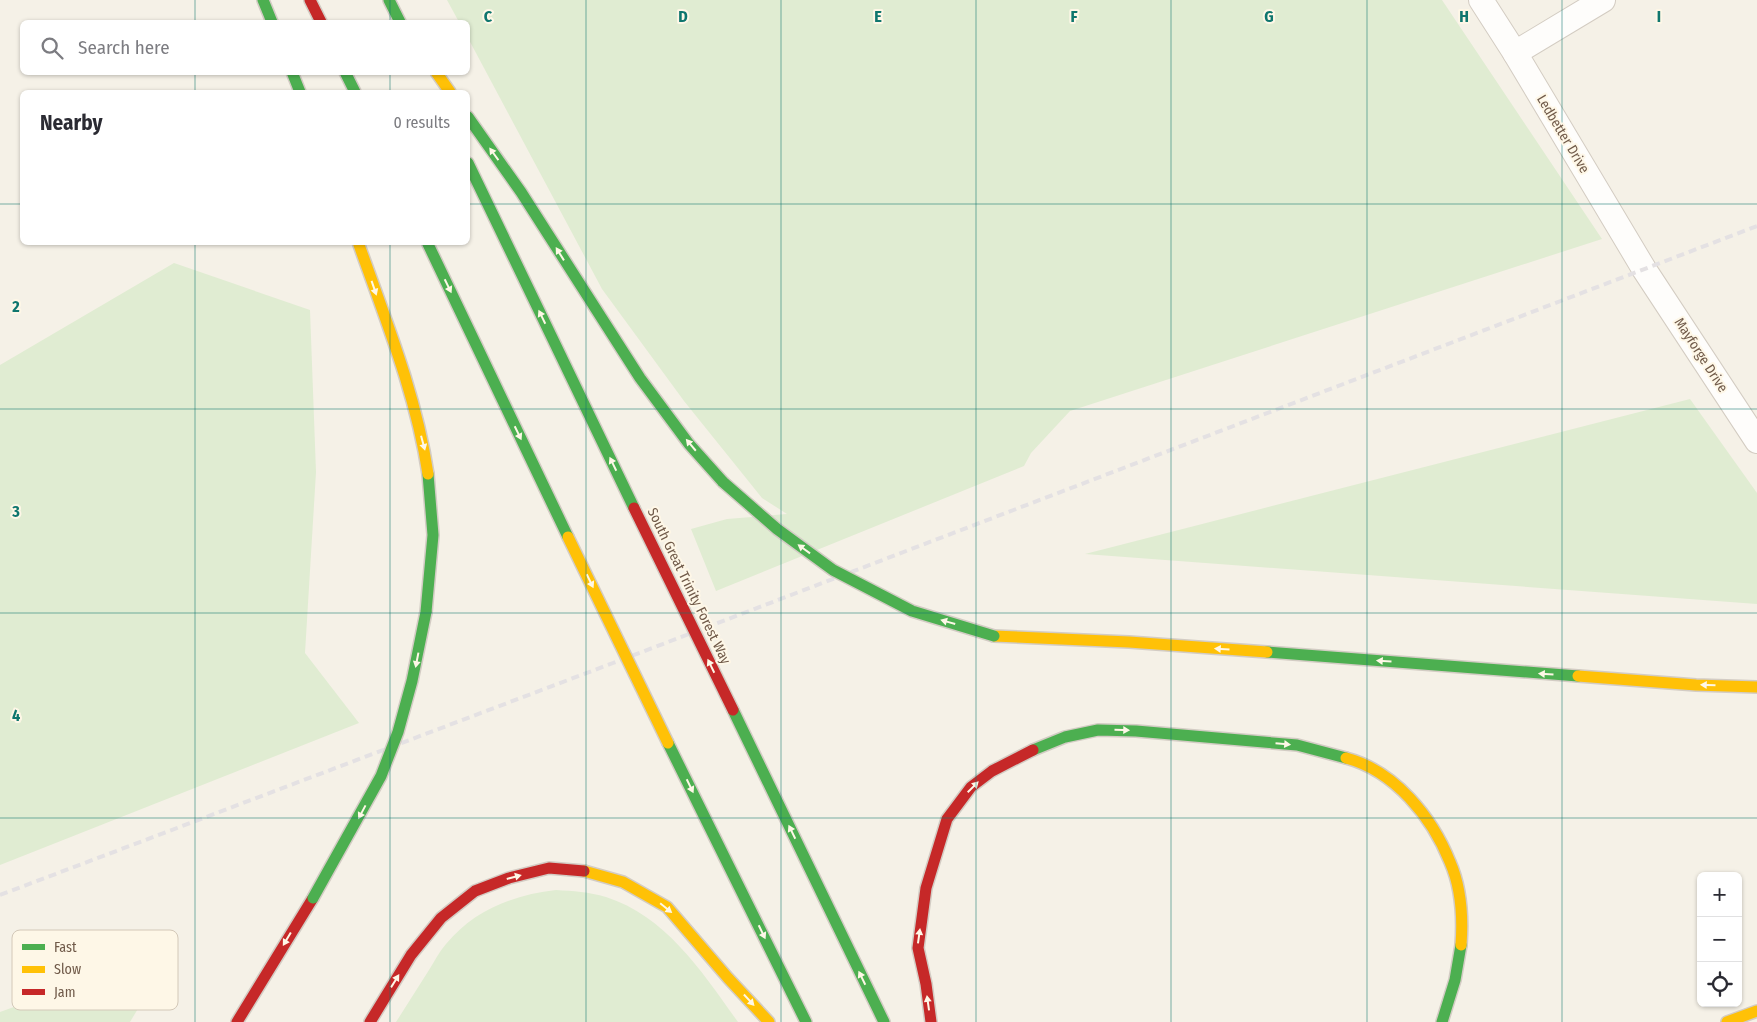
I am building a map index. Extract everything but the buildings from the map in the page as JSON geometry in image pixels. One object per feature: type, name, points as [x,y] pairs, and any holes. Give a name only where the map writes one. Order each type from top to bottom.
[{"type":"main road","points":[[263,0],[271,20]]},
{"type":"main road","points":[[310,0],[320,20]]},
{"type":"main road","points":[[389,0],[399,20]]},
{"type":"main road","points":[[293,75],[299,90]]},
{"type":"main road","points":[[346,75],[354,90]]},
{"type":"main road","points":[[429,75],[448,90]]},
{"type":"main road","points":[[470,120],[521,192],[640,378],[689,444],[723,482],[777,529],[833,570],[912,611],[994,636],[1129,642],[1696,685],[1757,687]]},
{"type":"main road","name":"South Great Trinity Forest Way","points":[[470,166],[884,1022]]},
{"type":"main road","points":[[237,1022],[313,898],[381,776],[398,732],[412,681],[426,612],[433,525],[427,457],[400,360],[359,245]]},
{"type":"main road","points":[[428,245],[668,743],[806,1022]]},
{"type":"main road","points":[[931,1022],[926,984],[918,948],[926,888],[947,820],[971,787],[992,771],[1028,752],[1065,737],[1098,730],[1136,731],[1297,745],[1354,760],[1387,776],[1413,801],[1436,834],[1451,862],[1460,897],[1461,942],[1455,980],[1442,1022]]},
{"type":"main road","points":[[370,1022],[411,955],[440,918],[475,891],[509,878],[549,868],[585,871],[623,882],[667,907],[769,1022]]},
{"type":"main road","points":[[1727,1022],[1757,1011]]},
{"type":"street","name":"Ledbetter Drive","points":[[1481,0],[1515,53],[1644,269]]},
{"type":"street","points":[[1515,53],[1603,0]]},
{"type":"street","name":"Mayforge Drive","points":[[1644,269],[1757,441]]},
{"type":"green space","points":[[447,0],[1442,0],[1602,239],[1070,411],[1031,453],[1024,466],[716,591],[691,529],[727,519],[787,514],[762,498],[684,401],[602,289],[470,42],[470,20],[458,20]]},
{"type":"green space","points":[[174,263],[310,310],[316,472],[305,653],[359,723],[0,865],[0,365]]},
{"type":"green space","points":[[1690,399],[1757,493],[1757,604],[1085,554]]},
{"type":"green space","points":[[556,890],[575,891],[606,897],[627,906],[647,918],[665,932],[697,966],[738,1022],[396,1022],[441,950],[469,922],[495,906],[510,900]]},
{"type":"green space","points":[[12,1008],[12,1010],[137,1010],[130,1022],[0,1022],[0,1012]]},
{"type":"railway","points":[[0,895],[1757,226]]},
{"type":"traffic: fast","points":[[263,0],[271,20]]},
{"type":"traffic: fast","points":[[389,0],[399,20]]},
{"type":"traffic: fast","points":[[293,75],[299,90]]},
{"type":"traffic: fast","points":[[346,75],[354,90]]},
{"type":"traffic: fast","points":[[470,120],[521,192],[640,378],[689,444],[723,482]]},
{"type":"traffic: fast","points":[[470,167],[634,508]]},
{"type":"traffic: fast","points":[[428,245],[568,537]]},
{"type":"traffic: fast","points":[[426,612],[433,535],[428,474]]},
{"type":"traffic: fast","points":[[723,482],[777,529],[833,570],[912,611],[994,636]]},
{"type":"traffic: fast","points":[[313,898],[381,776],[398,732],[412,681],[426,612]]},
{"type":"traffic: fast","points":[[1267,652],[1578,676]]},
{"type":"traffic: fast","points":[[733,710],[884,1022]]},
{"type":"traffic: fast","points":[[1033,750],[1065,737],[1098,730],[1136,731],[1297,745],[1346,758]]},
{"type":"traffic: fast","points":[[668,743],[806,1022]]},
{"type":"traffic: fast","points":[[1442,1022],[1455,980],[1461,945]]},
{"type":"traffic: slow","points":[[438,75],[449,90]]},
{"type":"traffic: slow","points":[[359,245],[408,385],[423,444],[428,474]]},
{"type":"traffic: slow","points":[[568,537],[668,743]]},
{"type":"traffic: slow","points":[[994,636],[1129,642],[1267,652]]},
{"type":"traffic: slow","points":[[1578,676],[1696,685],[1757,687]]},
{"type":"traffic: slow","points":[[1346,758],[1364,764],[1396,785],[1410,798],[1433,829],[1450,862],[1457,882],[1462,924],[1461,945]]},
{"type":"traffic: slow","points":[[584,871],[623,882],[667,907],[769,1022]]},
{"type":"traffic: slow","points":[[1727,1022],[1757,1011]]},
{"type":"traffic: jam","points":[[310,0],[320,20]]},
{"type":"traffic: jam","points":[[634,508],[733,710]]},
{"type":"traffic: jam","points":[[931,1022],[926,984],[918,948],[926,888],[947,819],[971,787],[992,771],[1033,750]]},
{"type":"traffic: jam","points":[[370,1022],[411,955],[441,918],[475,891],[509,878],[549,868],[584,871]]},
{"type":"traffic: jam","points":[[237,1022],[313,898]]}]
